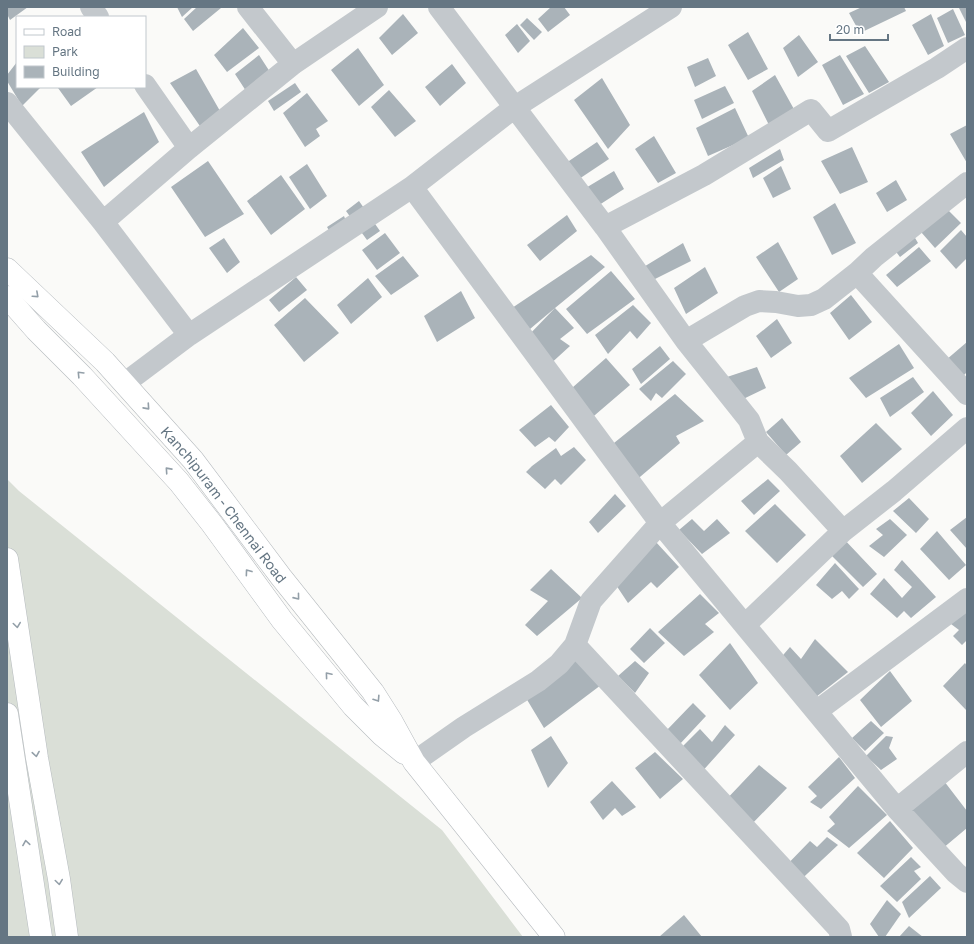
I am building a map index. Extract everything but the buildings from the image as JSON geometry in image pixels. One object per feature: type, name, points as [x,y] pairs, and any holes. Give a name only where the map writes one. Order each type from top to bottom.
[{"type":"main road","name":"Kanchipuram - Chennai Road","points":[[7,269],[105,362],[193,460],[280,577],[373,692],[392,722],[414,762],[554,937]]},
{"type":"main road","name":"Kanchipuram - Chennai Road","points":[[7,297],[36,330],[82,376],[179,482],[217,530],[282,620],[353,706],[414,762]]},
{"type":"main road","points":[[7,559],[33,736],[58,871],[67,937]]},
{"type":"main road","points":[[7,714],[41,937]]},
{"type":"street","points":[[90,7],[97,16]]},
{"type":"street","points":[[248,7],[293,64]]},
{"type":"street","points":[[103,222],[189,148],[293,64],[377,7]]},
{"type":"street","points":[[439,7],[605,227],[686,341],[748,420],[758,442],[788,471],[843,531]]},
{"type":"street","points":[[125,383],[189,335],[412,187],[515,107],[671,7]]},
{"type":"street","points":[[605,227],[704,175],[811,110],[828,131],[937,68],[967,48]]},
{"type":"street","points":[[146,86],[189,148]]},
{"type":"street","points":[[7,103],[103,222],[189,335]]},
{"type":"street","points":[[686,341],[745,306],[759,301],[798,306],[811,305],[824,299],[967,183]]},
{"type":"street","points":[[412,187],[660,523],[897,809],[956,873],[967,882]]},
{"type":"street","points":[[856,273],[967,394]]},
{"type":"street","points":[[745,625],[843,531],[894,491],[967,428]]},
{"type":"street","points":[[414,762],[464,727],[538,681],[559,664],[575,646],[591,601],[660,523],[758,442]]},
{"type":"street","points":[[817,711],[967,599]]},
{"type":"street","points":[[575,646],[839,929],[841,937]]},
{"type":"street","points":[[897,809],[967,752]]},
{"type":"green space","points":[[7,479],[19,491],[442,830],[523,937],[7,937]]}]
